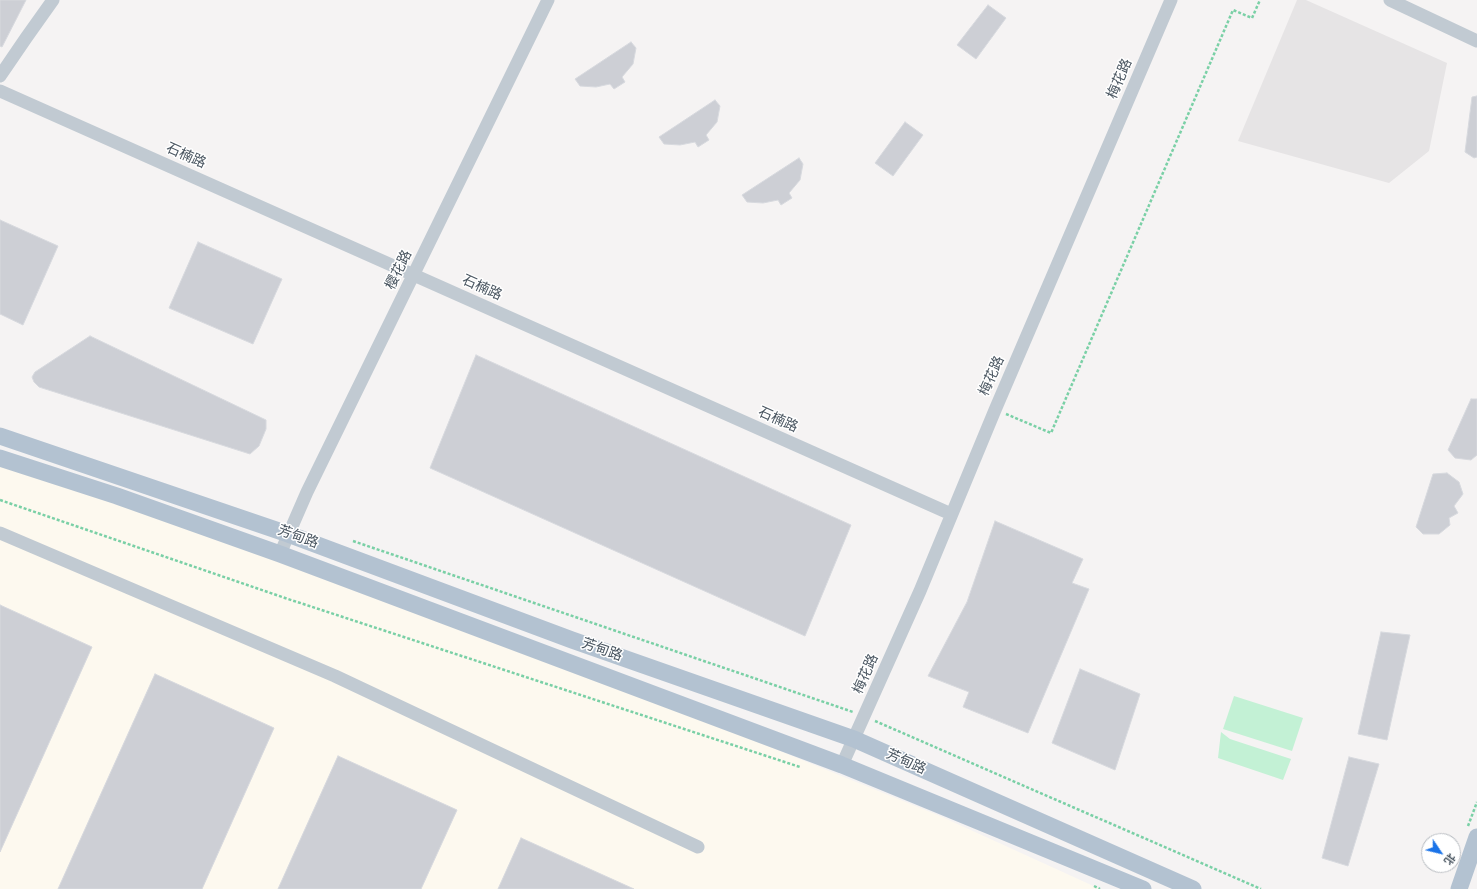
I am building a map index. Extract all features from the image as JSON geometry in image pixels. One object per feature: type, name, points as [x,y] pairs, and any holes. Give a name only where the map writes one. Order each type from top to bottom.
[{"type":"main road","name":"芳甸路","points":[[0,436],[288,534],[572,640],[854,739],[1193,889]]},
{"type":"main road","name":"芳甸路","points":[[0,458],[116,496],[280,554],[842,765],[1143,889]]},
{"type":"main road","points":[[1459,889],[1477,837]]},
{"type":"street","points":[[0,76],[53,0]]},
{"type":"street","name":"樱花路","points":[[280,554],[288,534],[548,0]]},
{"type":"street","name":"梅花路","points":[[842,765],[920,591],[995,410],[1171,0]]},
{"type":"street","points":[[1390,0],[1477,41]]},
{"type":"street","name":"石楠路","points":[[0,91],[951,514]]},
{"type":"street","points":[[0,533],[335,676],[698,847]]},
{"type":"path","points":[[995,410],[1051,433],[1233,10],[1252,18],[1260,0]]},
{"type":"path","points":[[0,500],[285,598],[805,768]]},
{"type":"path","points":[[346,539],[864,716],[1261,889]]},
{"type":"path","points":[[1093,886],[1100,889]]},
{"type":"shaded area","points":[[1297,0],[1306,0],[1447,63],[1429,151],[1389,183],[1238,141]]},
{"type":"shaded area","points":[[0,463],[499,637],[940,816],[1100,889],[0,889]]},
{"type":"green space","points":[[1234,696],[1303,718],[1292,751],[1223,729]]},
{"type":"green space","points":[[1221,732],[1230,739],[1291,759],[1283,780],[1218,758]]},
{"type":"building","points":[[0,0],[26,0],[2,47],[0,46]]},
{"type":"building","points":[[988,5],[1006,18],[976,59],[957,45]]},
{"type":"building","points":[[631,42],[636,48],[633,64],[622,77],[625,82],[614,89],[610,84],[596,87],[580,86],[575,79]]},
{"type":"building","points":[[1477,96],[1477,157],[1474,158],[1465,152],[1472,97]]},
{"type":"building","points":[[715,100],[720,106],[717,122],[706,135],[709,140],[698,147],[695,142],[680,145],[664,144],[659,137]]},
{"type":"building","points":[[905,122],[923,135],[893,176],[875,163]]},
{"type":"building","points":[[799,158],[803,164],[800,180],[789,193],[792,198],[781,205],[778,200],[763,203],[747,202],[742,195]]},
{"type":"building","points":[[0,220],[58,246],[23,325],[0,314]]},
{"type":"building","points":[[198,242],[282,279],[253,344],[169,308]]},
{"type":"building","points":[[90,336],[266,420],[266,429],[259,446],[250,454],[39,387],[34,382],[32,377],[35,372]]},
{"type":"building","points":[[476,355],[851,525],[805,636],[430,468]]},
{"type":"building","points":[[1471,399],[1477,399],[1477,455],[1471,460],[1455,458],[1448,450]]},
{"type":"building","points":[[1447,473],[1459,482],[1463,494],[1454,506],[1458,513],[1449,518],[1450,525],[1439,534],[1423,534],[1416,527],[1433,474]]},
{"type":"building","points":[[995,521],[1083,559],[1072,583],[1089,589],[1028,733],[963,707],[969,692],[928,676],[967,602]]},
{"type":"building","points":[[0,605],[92,647],[0,852]]},
{"type":"building","points":[[1381,632],[1410,635],[1387,740],[1358,734]]},
{"type":"building","points":[[1080,669],[1140,694],[1115,770],[1052,743]]},
{"type":"building","points":[[155,674],[274,728],[202,889],[58,889]]},
{"type":"building","points":[[338,756],[457,810],[421,889],[278,889]]},
{"type":"building","points":[[1349,757],[1379,764],[1348,866],[1322,858]]},
{"type":"building","points":[[521,838],[634,889],[498,889]]}]
